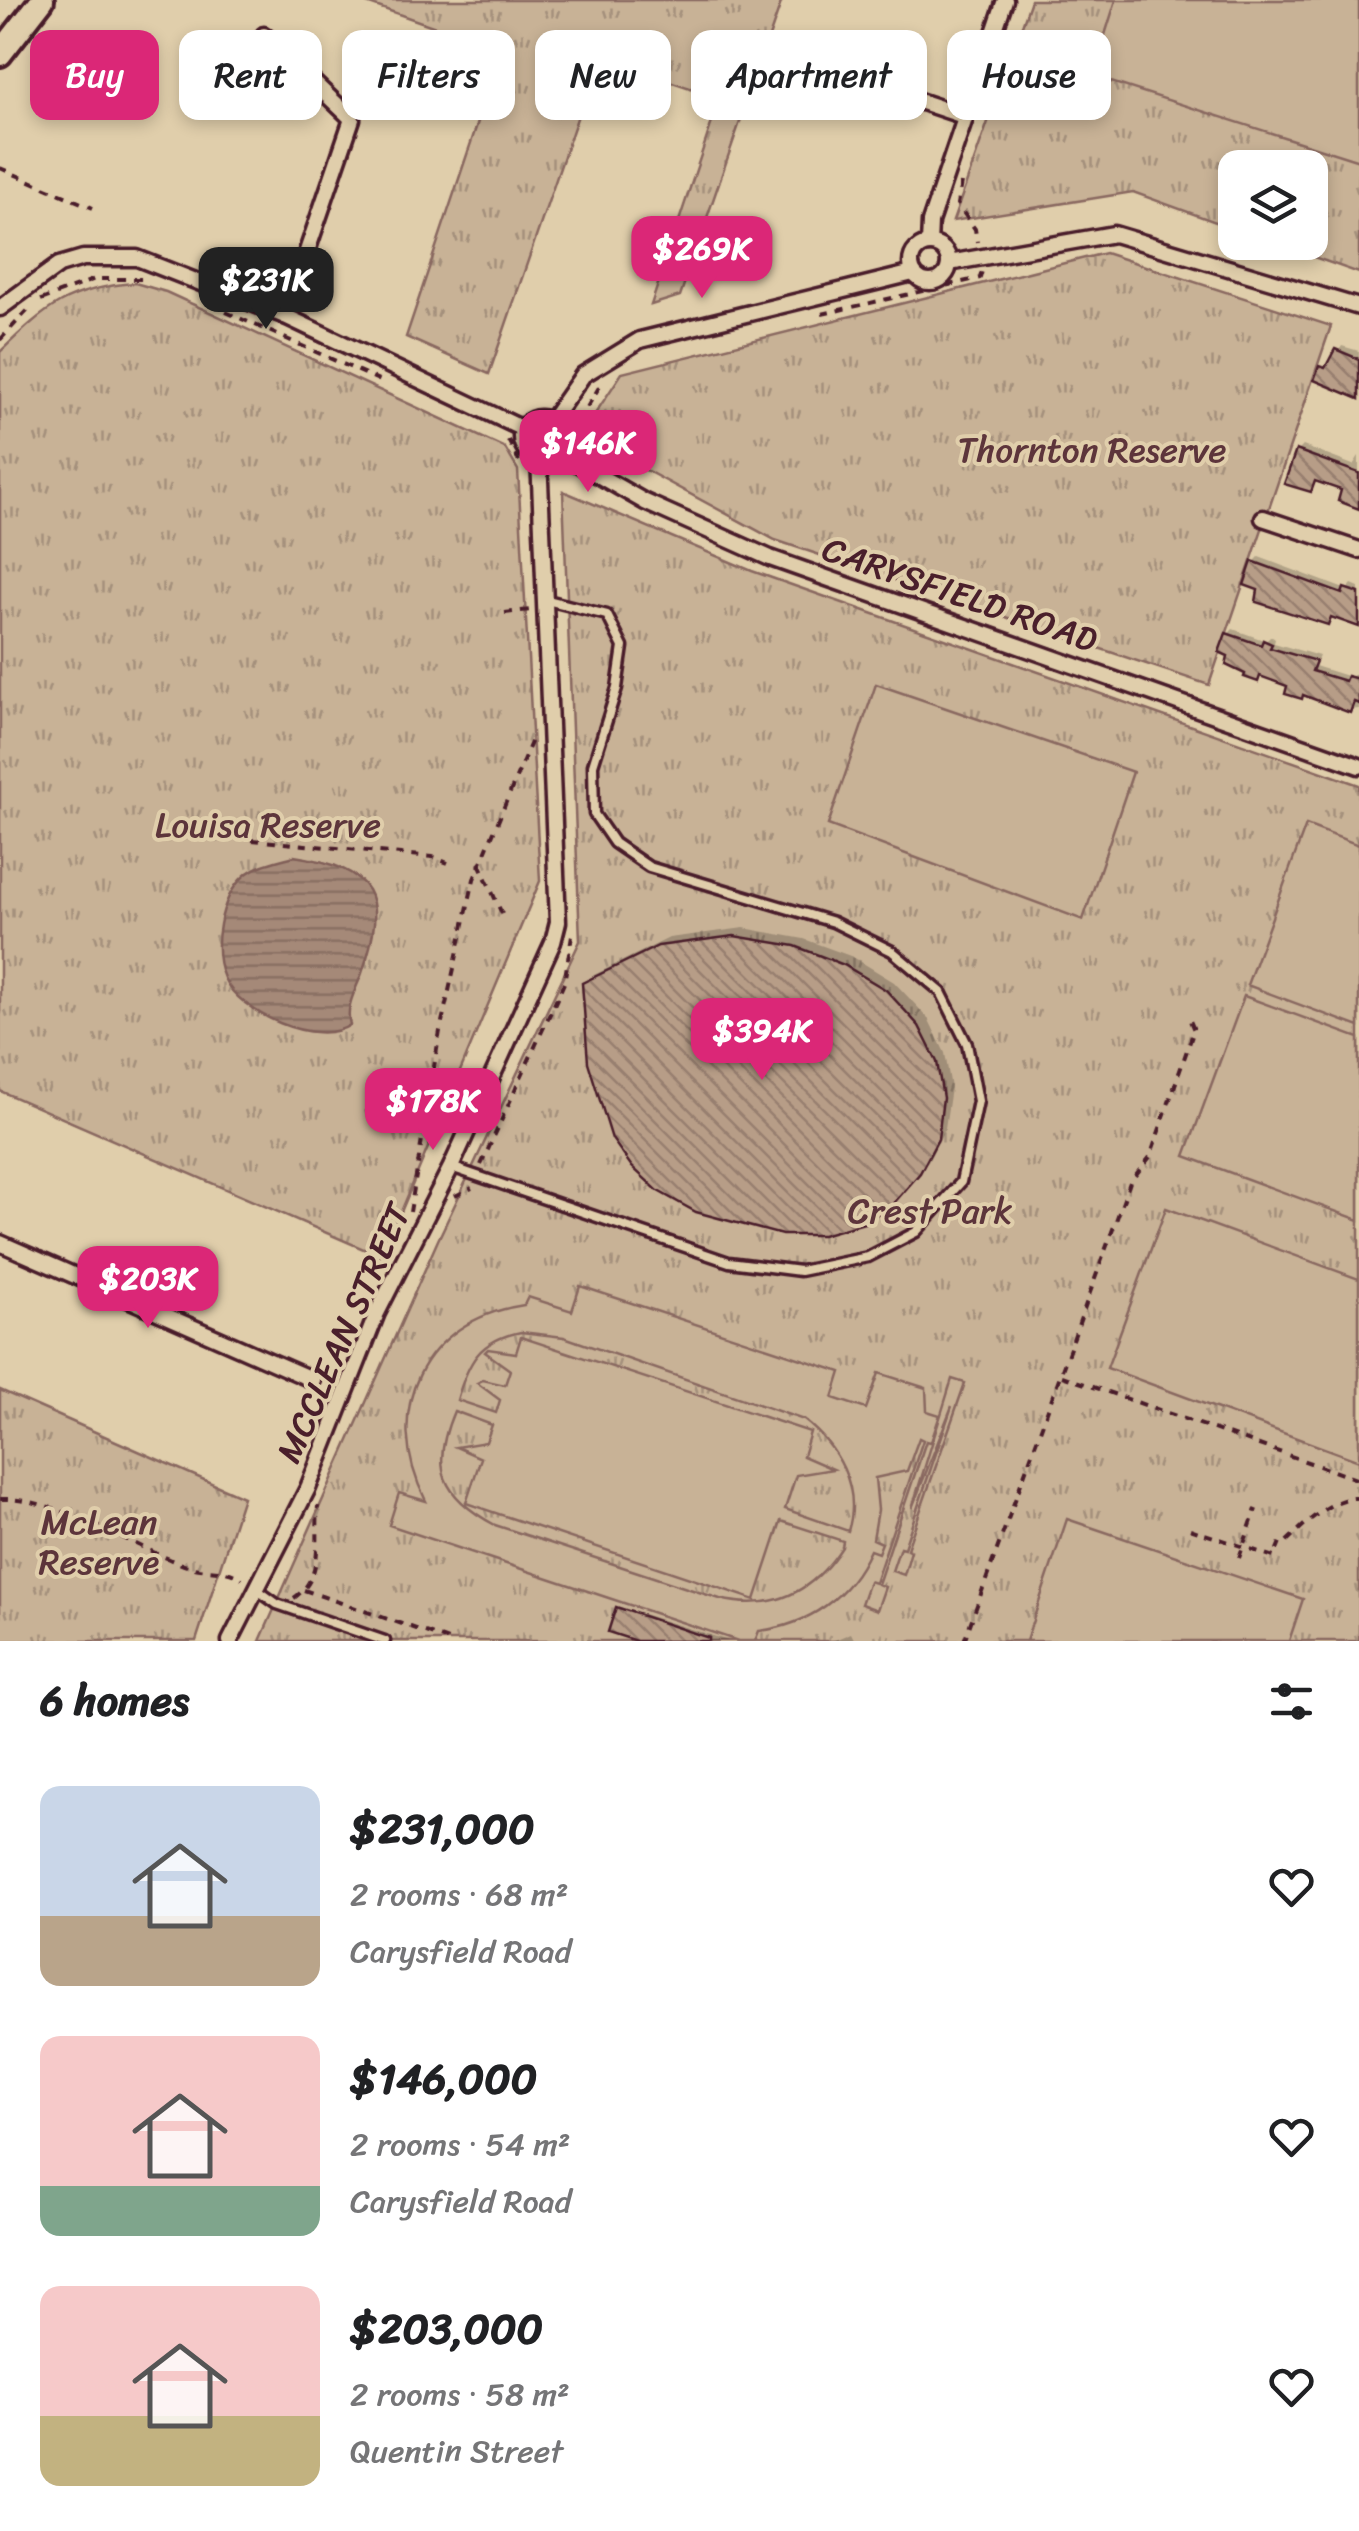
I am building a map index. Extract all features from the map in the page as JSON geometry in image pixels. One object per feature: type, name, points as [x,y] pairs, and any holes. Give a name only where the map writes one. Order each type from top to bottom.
[{"type":"highway","points":[[0,54],[42,0]]},
{"type":"street","points":[[994,30],[1005,0]]},
{"type":"street","points":[[285,316],[352,118],[322,90]]},
{"type":"street","points":[[929,244],[930,222],[963,120]]},
{"type":"street","points":[[949,262],[1114,234],[1359,307]]},
{"type":"street","points":[[929,244],[943,249],[949,262],[946,274],[935,282],[923,281],[914,272],[913,254],[929,244]]},
{"type":"street","points":[[0,308],[59,266],[83,258],[120,256],[158,264],[285,316],[522,429]]},
{"type":"street","points":[[551,421],[583,375],[640,340],[914,272]]},
{"type":"street","points":[[522,429],[532,419],[551,421]]},
{"type":"street","points":[[522,429],[524,447],[547,453],[559,435],[551,421]]},
{"type":"street","name":"MCCLEAN STREET","points":[[230,1641],[254,1588],[274,1562],[308,1488],[377,1313],[451,1167],[553,942],[558,922],[543,599],[547,453]]},
{"type":"street","name":"CARYSFIELD ROAD","points":[[547,453],[770,558],[1359,766]]},
{"type":"street","points":[[1263,518],[1359,550]]},
{"type":"street","points":[[0,1242],[313,1380]]},
{"type":"lane","points":[[451,1167],[729,1262],[800,1271],[868,1258],[916,1232],[961,1182],[978,1101],[967,1044],[940,992],[892,951],[833,922],[649,867],[614,843],[594,814],[593,765],[616,688],[623,647],[606,614],[543,599]]},
{"type":"lane","points":[[254,1588],[278,1604],[385,1641]]},
{"type":"path","points":[[0,168],[93,208]]},
{"type":"path","points":[[963,186],[957,204],[975,229],[977,241]]},
{"type":"path","points":[[814,315],[980,278],[982,272]]},
{"type":"path","points":[[0,340],[34,304],[61,289],[95,279],[145,279]]},
{"type":"path","points":[[226,312],[396,388]]},
{"type":"path","points":[[592,451],[583,414],[605,379]]},
{"type":"path","points":[[505,613],[531,610],[532,624]]},
{"type":"path","points":[[422,1224],[409,1218],[440,1031],[479,862],[534,737],[534,724]]},
{"type":"path","points":[[252,840],[433,856],[448,864]]},
{"type":"path","points":[[479,862],[502,914]]},
{"type":"path","points":[[964,1641],[1130,1182],[1150,1157],[1194,1030],[1188,1016]]},
{"type":"path","points":[[1062,1376],[1359,1480]]},
{"type":"path","points":[[1190,1530],[1274,1557],[1280,1542],[1286,1542],[1311,1517],[1350,1497],[1359,1498]]},
{"type":"path","points":[[0,1498],[30,1501],[193,1568],[234,1573],[254,1588]]},
{"type":"path","points":[[278,1604],[311,1582],[317,1562],[318,1506]]},
{"type":"path","points":[[1239,1558],[1256,1510]]},
{"type":"path","points":[[303,1590],[450,1641]]},
{"type":"green space","points":[[358,0],[782,0],[772,30],[691,30],[691,88],[671,82],[671,30],[535,30],[535,120],[576,120],[489,374],[406,337],[479,120],[515,120],[515,30],[444,30]]},
{"type":"green space","points":[[1031,0],[1359,0],[1359,273],[1322,260],[1328,260],[1328,150],[1218,150],[1218,223],[1133,192],[953,221],[989,120],[1111,120],[1111,30],[1020,30]]},
{"type":"green space","points":[[1116,0],[1359,0],[1359,161],[1111,82],[1111,30],[1107,30]]},
{"type":"green space","points":[[713,120],[741,120],[680,296],[651,305]]},
{"type":"green space","name":"Thornton Reserve","points":[[1105,253],[1331,326],[1209,685],[775,540],[581,435],[622,373]]},
{"type":"green space","name":"Louisa Reserve","points":[[135,283],[166,292],[505,448],[518,470],[540,881],[382,1257],[0,1091],[0,352],[60,302],[93,290]]},
{"type":"green space","name":"Crest Park","points":[[563,491],[752,571],[1359,785],[1359,1641],[260,1641],[438,1240],[580,941]]},
{"type":"green space","points":[[876,684],[1133,772],[1083,920],[828,825]]},
{"type":"green space","points":[[1306,825],[1359,845],[1359,1027],[1247,985]]},
{"type":"green space","points":[[1244,996],[1359,1038],[1359,1220],[1185,1156]]},
{"type":"green space","points":[[1166,1208],[1359,1279],[1359,1461],[1107,1368]]},
{"type":"green space","points":[[580,1286],[841,1372],[833,1398],[866,1409],[879,1373],[926,1388],[927,1411],[940,1415],[931,1442],[926,1441],[878,1584],[885,1587],[877,1610],[861,1604],[869,1581],[875,1583],[923,1440],[919,1438],[907,1471],[875,1478],[878,1510],[873,1539],[882,1543],[878,1553],[870,1550],[851,1582],[825,1606],[794,1622],[759,1631],[755,1641],[738,1641],[389,1525],[399,1493],[426,1501],[413,1467],[408,1435],[410,1403],[419,1375],[436,1350],[459,1329],[489,1314],[524,1305],[528,1297],[572,1311]],"holes":[[[521,1332],[564,1337],[804,1420],[827,1442],[844,1469],[852,1499],[848,1531],[785,1509],[796,1475],[833,1469],[803,1456],[810,1432],[521,1337],[516,1353],[488,1349],[485,1352],[510,1370],[505,1385],[483,1380],[477,1383],[500,1400],[496,1413],[457,1400],[477,1355],[495,1341]],[[454,1411],[492,1425],[486,1442],[456,1447],[481,1458],[466,1503],[755,1600],[781,1521],[843,1541],[842,1547],[805,1587],[775,1600],[740,1602],[720,1599],[495,1525],[462,1503],[445,1478],[443,1449]]]},
{"type":"green space","points":[[952,1379],[965,1383],[907,1549],[911,1551],[904,1575],[892,1571],[900,1547],[904,1548],[952,1406],[912,1508]]},
{"type":"green space","name":"McLean Reserve","points":[[0,1390],[243,1497],[196,1641],[0,1641]]},
{"type":"green space","points":[[1067,1519],[1303,1599],[1289,1641],[1026,1641]]},
{"type":"shaded area","points":[[294,856],[321,861],[358,878],[373,905],[370,946],[350,1005],[350,1025],[336,1031],[300,1029],[262,1014],[232,991],[220,966],[220,924],[236,885],[255,869]]},
{"type":"building","points":[[1335,349],[1359,359],[1359,399],[1314,380],[1319,366],[1325,368]]},
{"type":"building","points":[[1296,450],[1359,473],[1359,509],[1338,501],[1341,490],[1315,481],[1311,492],[1284,484]]},
{"type":"building","points":[[1252,561],[1342,594],[1344,588],[1359,593],[1359,627],[1331,617],[1328,625],[1256,602],[1258,590],[1244,585]]},
{"type":"building","points":[[1226,633],[1261,645],[1263,640],[1272,644],[1270,648],[1316,661],[1312,671],[1345,681],[1347,676],[1359,679],[1359,704],[1354,702],[1350,713],[1303,695],[1302,699],[1285,694],[1287,686],[1260,676],[1258,682],[1244,677],[1245,674],[1226,665],[1228,656],[1219,652]]},
{"type":"building","points":[[734,936],[795,946],[844,965],[886,990],[919,1026],[937,1062],[943,1098],[938,1139],[920,1173],[893,1204],[864,1223],[822,1235],[782,1235],[696,1212],[658,1191],[632,1167],[612,1139],[588,1062],[582,983],[658,946]]},
{"type":"building","points":[[616,1607],[709,1641],[636,1641],[608,1632]]}]
